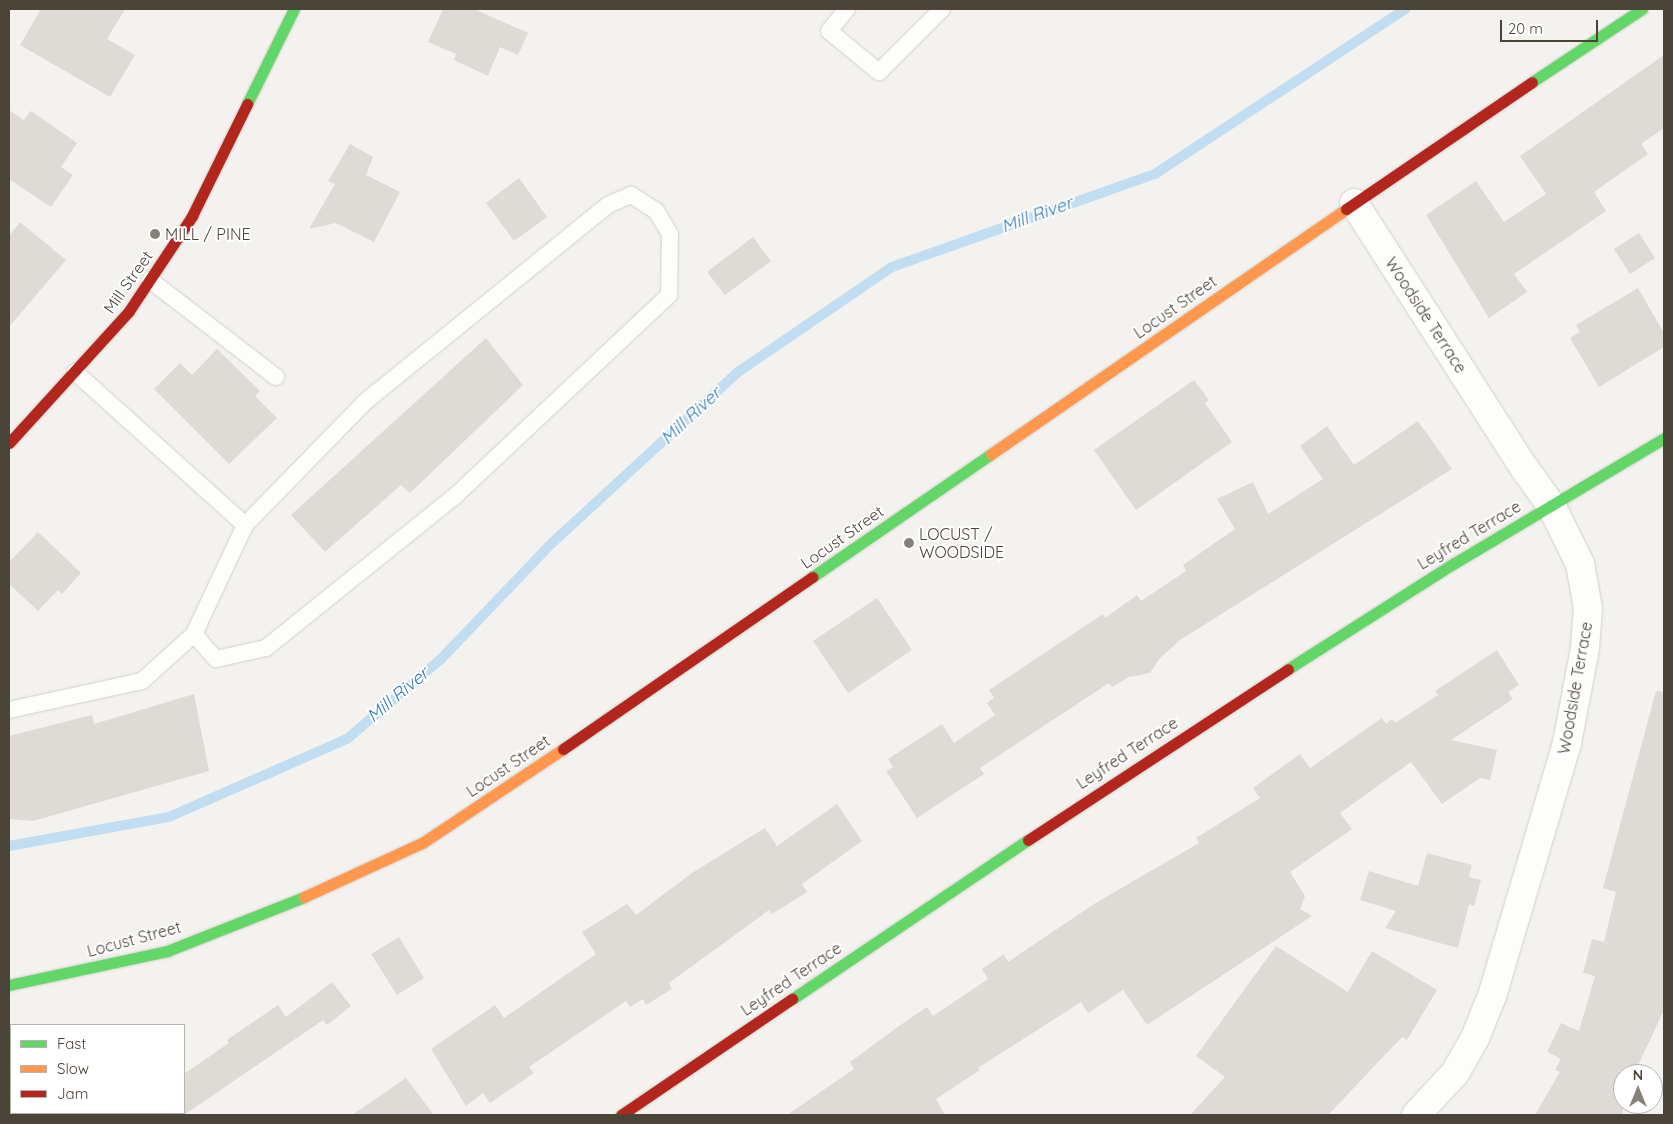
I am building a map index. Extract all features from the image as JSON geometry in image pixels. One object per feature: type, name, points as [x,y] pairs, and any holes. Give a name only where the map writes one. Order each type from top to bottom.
[{"type":"street","name":"Mill Street","points":[[13,432],[75,372],[130,311],[192,216],[294,9]]},
{"type":"street","name":"Locust Street","points":[[9,985],[167,951],[286,905],[422,843],[691,662],[1354,203],[1642,9]]},
{"type":"street","name":"Woodside Terrace","points":[[1354,203],[1525,469],[1551,505],[1580,564],[1588,608],[1584,655],[1567,742],[1504,960],[1484,1017],[1454,1073],[1416,1115]]},
{"type":"street","name":"Leyfred Terrace","points":[[621,1115],[1161,750],[1551,505],[1664,438]]},
{"type":"lane","points":[[847,9],[828,31],[879,72],[942,9]]},
{"type":"lane","points":[[9,710],[142,681],[194,634],[245,525],[366,401],[608,205],[631,195],[656,212],[670,234],[670,295],[454,496],[266,648],[216,659],[194,634]]},
{"type":"lane","points":[[150,280],[276,377]]},
{"type":"lane","points":[[75,372],[245,525]]},
{"type":"building","points":[[41,9],[125,9],[107,39],[135,55],[110,97],[20,45]]},
{"type":"building","points":[[443,9],[474,9],[528,33],[518,55],[500,47],[488,76],[454,60],[456,54],[428,42]]},
{"type":"building","points":[[1664,55],[1664,128],[1641,144],[1648,154],[1594,192],[1606,211],[1514,274],[1527,292],[1489,318],[1426,215],[1476,181],[1504,222],[1546,194],[1520,156]]},
{"type":"building","points":[[9,110],[24,120],[31,111],[77,143],[61,167],[73,175],[51,207],[9,179]]},
{"type":"building","points":[[350,144],[373,157],[366,175],[400,192],[374,242],[336,223],[309,229],[335,184],[328,181]]},
{"type":"building","points":[[519,178],[547,217],[514,241],[486,203]]},
{"type":"building","points":[[20,222],[66,260],[9,327],[9,236]]},
{"type":"building","points":[[1639,233],[1655,258],[1630,274],[1614,249]]},
{"type":"building","points":[[753,237],[771,261],[725,295],[707,272]]},
{"type":"building","points":[[1638,288],[1664,333],[1664,347],[1599,387],[1570,338],[1580,332],[1576,325]]},
{"type":"building","points":[[486,338],[523,385],[410,493],[401,485],[325,552],[291,515]]},
{"type":"building","points":[[217,349],[260,391],[255,396],[277,418],[229,464],[154,389],[180,363],[192,375]]},
{"type":"building","points":[[1194,380],[1209,400],[1205,403],[1232,442],[1136,510],[1094,450]]},
{"type":"building","points":[[1418,421],[1452,469],[1180,640],[1161,657],[1150,673],[1129,677],[1112,687],[1109,683],[980,768],[984,774],[917,818],[886,771],[893,767],[888,759],[942,724],[954,743],[995,715],[987,703],[994,698],[989,690],[1103,614],[1105,618],[1137,595],[1141,601],[1186,571],[1183,565],[1235,529],[1217,499],[1253,482],[1268,514],[1323,479],[1300,446],[1327,426],[1354,465]]},
{"type":"building","points":[[38,532],[81,573],[62,594],[58,590],[38,611],[9,584],[9,562]]},
{"type":"building","points":[[877,598],[912,650],[848,693],[813,641]]},
{"type":"building","points":[[1497,650],[1519,685],[1508,692],[1513,699],[1451,740],[1497,750],[1490,780],[1480,778],[1442,804],[1411,762],[1340,813],[1352,829],[1290,872],[1305,896],[1300,909],[1312,916],[1147,1025],[1123,990],[1088,1013],[1081,1002],[978,1068],[980,1070],[936,1099],[945,1115],[787,1115],[854,1069],[850,1062],[927,1007],[933,1016],[988,979],[982,969],[1004,954],[1008,962],[1094,904],[1199,843],[1196,838],[1260,798],[1253,788],[1300,754],[1310,768],[1382,718],[1386,724],[1392,719],[1395,723],[1438,695],[1435,691]]},
{"type":"building","points":[[1656,691],[1664,692],[1664,1010],[1639,1064],[1613,1064],[1613,1114],[1623,1115],[1535,1115],[1560,1072],[1555,1070],[1561,1059],[1547,1052],[1561,1023],[1579,1031],[1595,976],[1583,973],[1592,939],[1604,942],[1616,892],[1603,888]]},
{"type":"building","points":[[194,694],[209,771],[33,821],[9,819],[9,736],[92,715],[94,724]]},
{"type":"building","points":[[837,804],[862,841],[802,884],[807,892],[772,914],[769,910],[669,983],[672,989],[646,1005],[643,999],[630,1007],[626,1001],[529,1067],[534,1073],[490,1103],[483,1093],[466,1106],[431,1049],[495,1005],[504,1018],[596,954],[582,932],[627,904],[636,915],[692,873],[765,828],[777,846]]},
{"type":"building","points":[[1427,853],[1472,865],[1469,877],[1481,880],[1474,906],[1469,904],[1458,948],[1385,928],[1396,911],[1360,900],[1369,871],[1418,886]]},
{"type":"building","points":[[399,937],[424,978],[397,995],[371,954]]},
{"type":"building","points":[[1276,946],[1348,992],[1372,951],[1437,990],[1407,1040],[1402,1037],[1328,1115],[1190,1115],[1225,1077],[1196,1056]]},
{"type":"building","points":[[332,982],[351,1006],[327,1025],[323,1020],[184,1115],[185,1073],[229,1043],[227,1040],[278,1005],[286,1017]]},
{"type":"building","points":[[406,1078],[434,1115],[352,1115]]},
{"type":"waterway","name":"Mill River","points":[[9,846],[169,817],[347,739],[441,659],[552,543],[738,372],[892,267],[1155,174],[1405,9]]},
{"type":"traffic: fast","points":[[247,104],[294,9]]},
{"type":"traffic: fast","points":[[1532,82],[1642,9]]},
{"type":"traffic: fast","points":[[1288,669],[1453,564],[1664,438]]},
{"type":"traffic: fast","points":[[812,577],[991,454]]},
{"type":"traffic: fast","points":[[792,999],[1028,840]]},
{"type":"traffic: fast","points":[[9,985],[167,951],[304,897]]},
{"type":"traffic: slow","points":[[991,454],[1346,209]]},
{"type":"traffic: slow","points":[[304,897],[422,843],[563,749]]},
{"type":"traffic: jam","points":[[1346,209],[1532,82]]},
{"type":"traffic: jam","points":[[9,443],[129,311],[192,216],[247,104]]},
{"type":"traffic: jam","points":[[563,749],[812,577]]},
{"type":"traffic: jam","points":[[1028,840],[1288,669]]},
{"type":"traffic: jam","points":[[621,1115],[792,999]]},
{"type":"place","name":"MILL / PINE","points":[[155,234]]},
{"type":"place","name":"LOCUST / WOODSIDE","points":[[909,543]]}]
